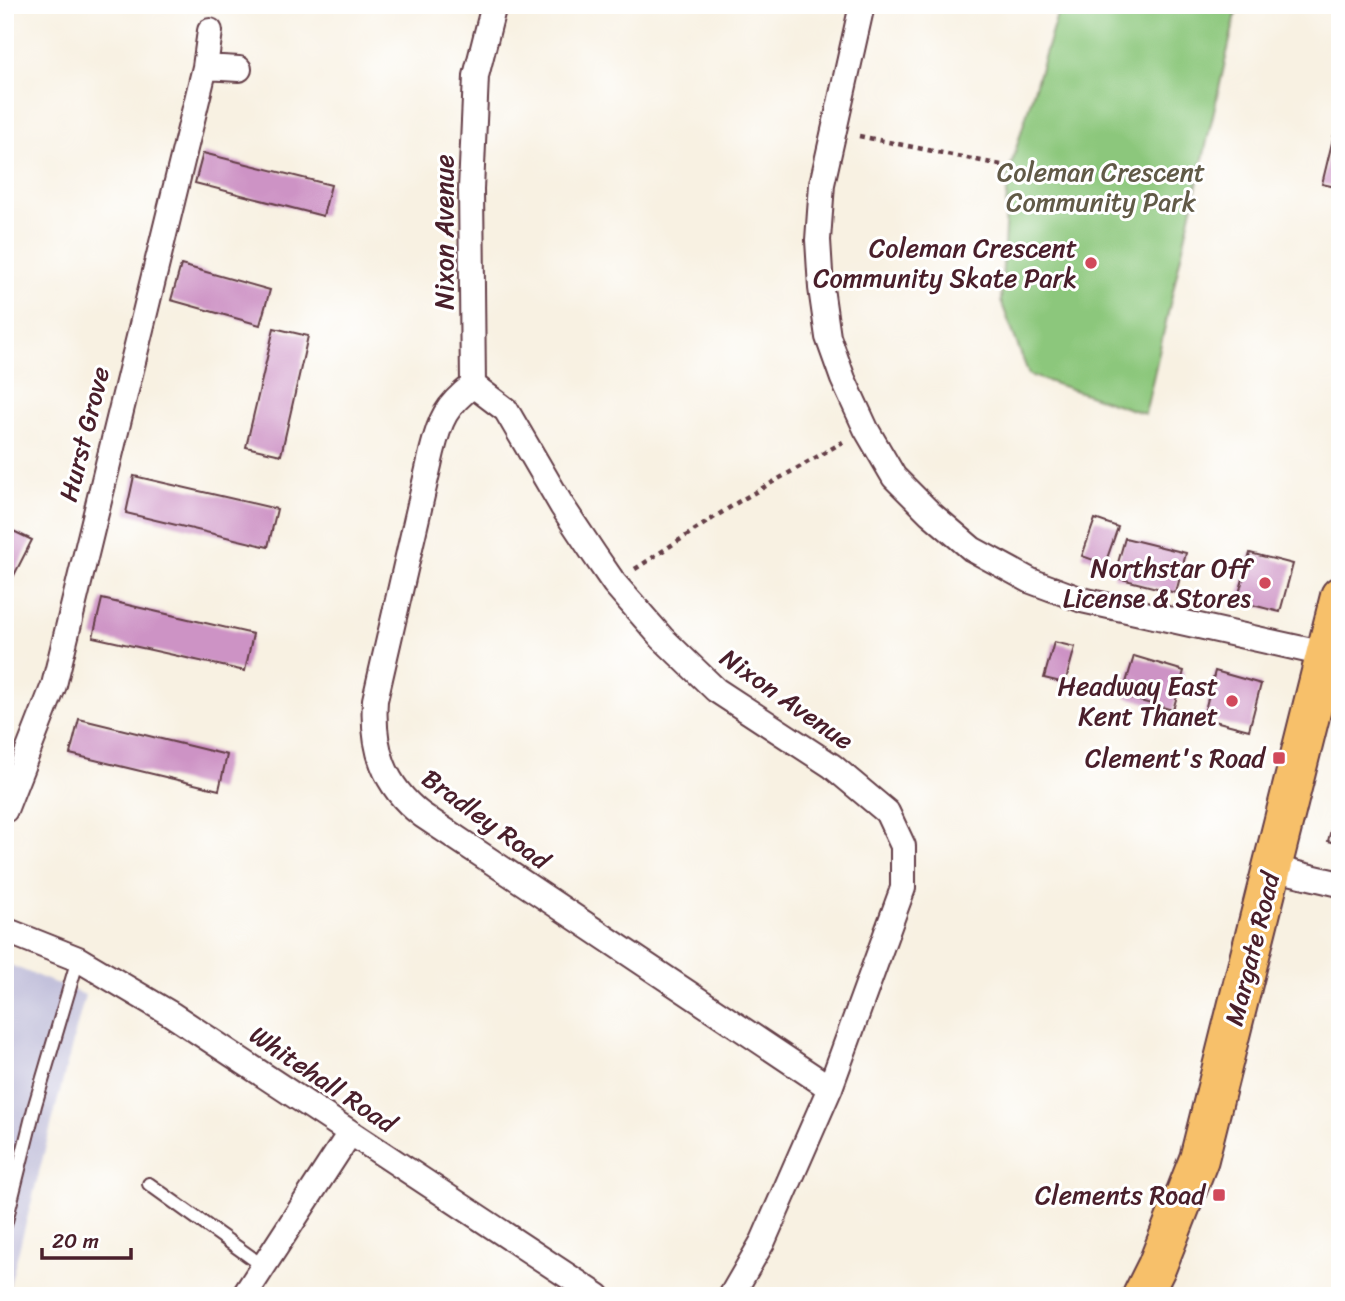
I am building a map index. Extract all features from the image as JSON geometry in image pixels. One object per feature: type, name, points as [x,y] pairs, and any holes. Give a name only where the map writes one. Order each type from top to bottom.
[{"type":"main road","name":"Margate Road","points":[[1142,1296],[1157,1266],[1199,1159],[1340,596]]},
{"type":"street","name":"Nixon Avenue","points":[[494,5],[476,76],[471,189],[473,385],[506,410],[562,506],[614,583],[662,638],[716,690],[832,766],[887,812],[903,846],[903,888],[830,1088],[763,1241],[731,1296]]},
{"type":"street","points":[[862,5],[822,184],[818,240],[821,288],[828,337],[843,379],[866,429],[894,477],[972,549],[1031,581],[1082,600],[1325,654]]},
{"type":"street","name":"Hurst Grove","points":[[5,810],[54,685],[205,67],[210,31]]},
{"type":"street","points":[[205,67],[239,69]]},
{"type":"street","name":"Bradley Road","points":[[473,385],[453,401],[438,429],[432,452],[375,700],[373,726],[383,769],[403,800],[422,815],[830,1088]]},
{"type":"street","points":[[1272,868],[1340,884]]},
{"type":"street","name":"Whitehall Road","points":[[5,930],[78,959],[172,1014],[598,1296]]},
{"type":"street","points":[[244,1296],[350,1133]]},
{"type":"lane","points":[[5,1225],[35,1105],[78,959]]},
{"type":"lane","points":[[149,1184],[263,1266]]},
{"type":"path","points":[[834,130],[1011,167]]},
{"type":"path","points":[[614,583],[738,502],[866,429]]},
{"type":"shaded area","points":[[5,963],[85,995],[7,1296],[5,1296]]},
{"type":"green space","name":"Coleman Crescent Community Park","points":[[1060,5],[1238,5],[1145,414],[1029,375],[1001,301],[1008,175]]},
{"type":"building","points":[[1337,122],[1340,123],[1340,188],[1322,184]]},
{"type":"building","points":[[203,153],[331,185],[323,216],[195,183]]},
{"type":"building","points":[[181,265],[270,290],[260,325],[171,300]]},
{"type":"building","points":[[274,328],[308,336],[281,455],[246,447]]},
{"type":"building","points":[[134,476],[277,509],[268,547],[126,513]]},
{"type":"building","points":[[1095,519],[1118,527],[1105,564],[1082,556]]},
{"type":"building","points":[[5,527],[32,540],[9,585],[5,584]]},
{"type":"building","points":[[1125,538],[1186,553],[1176,593],[1114,577]]},
{"type":"building","name":"Northstar Off License & Stores","points":[[1250,553],[1293,564],[1280,612],[1237,601]]},
{"type":"building","points":[[102,599],[253,634],[245,671],[93,637]]},
{"type":"building","points":[[1054,642],[1075,647],[1065,683],[1044,678]]},
{"type":"building","points":[[1134,656],[1184,671],[1173,710],[1122,696]]},
{"type":"building","name":"Headway East Kent Thanet","points":[[1215,671],[1261,684],[1249,730],[1203,718]]},
{"type":"building","points":[[79,719],[227,755],[219,790],[70,754]]},
{"type":"building","points":[[1340,799],[1340,844],[1328,841]]},
{"type":"place","name":"Coleman Crescent Community Skate Park","points":[[1091,263]]},
{"type":"place","name":"Northstar Off License & Stores","points":[[1265,583]]},
{"type":"place","name":"Headway East Kent Thanet","points":[[1232,701]]},
{"type":"place","name":"Clement's Road","points":[[1279,758]]},
{"type":"place","name":"Clements Road","points":[[1219,1195]]}]
